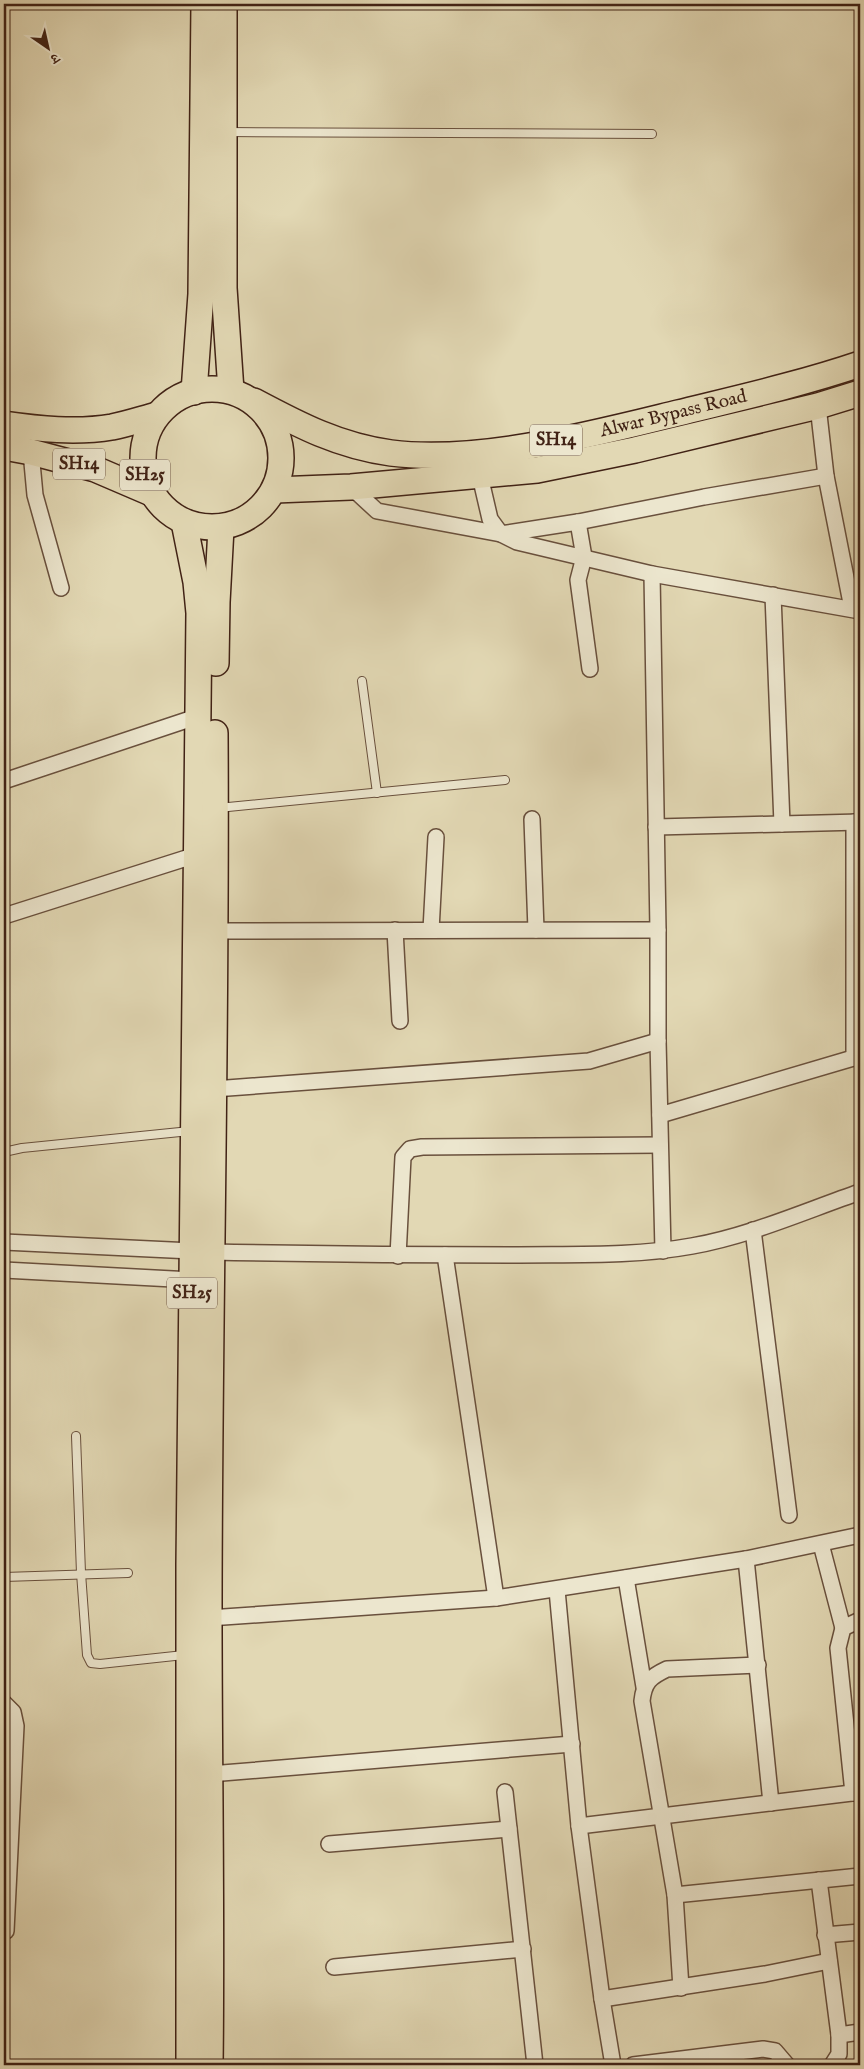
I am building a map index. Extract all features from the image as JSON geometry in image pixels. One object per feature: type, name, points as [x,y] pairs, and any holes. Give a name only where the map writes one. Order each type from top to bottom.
[{"type":"main road","points":[[194,392],[201,294],[204,4]]},
{"type":"main road","points":[[224,4],[224,288],[231,391]]},
{"type":"main road","name":"Alwar Bypass Road","points":[[254,401],[308,430],[350,444],[391,453],[440,454],[512,448],[551,441],[792,385],[860,364]]},
{"type":"main road","name":"SH25","points":[[204,389],[231,391],[254,401],[271,419],[281,442],[282,466],[275,490],[261,508],[243,522],[221,528],[193,526],[169,514],[151,493],[142,467],[144,440],[157,416],[178,398],[194,392],[204,389]]},
{"type":"main road","name":"Alwar Bypass Road","points":[[275,490],[351,487],[537,470],[617,454],[818,406],[860,393]]},
{"type":"main road","name":"SH14","points":[[4,424],[50,429],[83,430],[113,427],[157,416]]},
{"type":"main road","name":"SH14","points":[[4,447],[95,469],[151,493]]},
{"type":"main road","name":"SH25","points":[[184,522],[196,582],[199,613],[192,1131],[203,1252],[210,1774],[200,2064]]},
{"type":"main road","name":"SH25","points":[[200,2064],[191,1794],[189,1655],[192,1280],[203,1252],[214,1089],[217,602],[221,528]]},
{"type":"street","points":[[351,487],[377,511],[501,534],[517,542],[652,574],[856,610],[826,476],[818,406]]},
{"type":"street","points":[[31,452],[35,495],[60,588]]},
{"type":"street","points":[[480,476],[490,519],[501,534]]},
{"type":"street","points":[[501,534],[578,522],[704,497],[826,476]]},
{"type":"street","points":[[578,522],[584,557],[578,580],[590,669]]},
{"type":"street","points":[[652,574],[658,1041],[663,1250]]},
{"type":"street","points":[[773,595],[782,824]]},
{"type":"street","points":[[4,781],[199,716]]},
{"type":"street","points":[[532,819],[536,930]]},
{"type":"street","points":[[656,828],[857,822],[857,1057],[660,1115]]},
{"type":"street","points":[[431,930],[436,837]]},
{"type":"street","points":[[4,916],[196,855]]},
{"type":"street","points":[[395,930],[400,1021]]},
{"type":"street","points":[[216,931],[658,930]]},
{"type":"street","points":[[214,1089],[589,1061],[658,1041]]},
{"type":"street","points":[[398,1256],[403,1157],[410,1149],[422,1147],[660,1146]]},
{"type":"street","points":[[4,1242],[203,1252],[398,1256],[606,1254],[693,1246],[753,1230],[860,1192]]},
{"type":"street","points":[[753,1230],[789,1515]]},
{"type":"street","points":[[445,1255],[496,1598]]},
{"type":"street","points":[[4,1270],[192,1280]]},
{"type":"street","points":[[209,1618],[496,1598],[558,1590],[746,1559],[860,1535]]},
{"type":"street","points":[[579,1826],[857,1793],[838,1648],[843,1628],[821,1544]]},
{"type":"street","points":[[746,1559],[771,1802]]},
{"type":"street","points":[[626,1578],[644,1687],[642,1701],[675,1895],[681,1988]]},
{"type":"street","points":[[558,1590],[579,1826],[602,1999],[613,2065]]},
{"type":"street","points":[[843,1628],[860,1620]]},
{"type":"street","points":[[644,1687],[654,1675],[667,1669],[758,1665]]},
{"type":"street","points":[[4,1703],[14,1712],[16,1726],[6,1930]]},
{"type":"street","points":[[210,1774],[572,1744]]},
{"type":"street","points":[[505,1792],[536,2065]]},
{"type":"street","points":[[329,1844],[509,1829]]},
{"type":"street","points":[[675,1895],[860,1876]]},
{"type":"street","points":[[819,1880],[839,2035],[839,2054],[832,2065]]},
{"type":"street","points":[[825,1935],[860,1932]]},
{"type":"street","points":[[334,1966],[523,1949]]},
{"type":"street","points":[[602,1999],[765,1974],[829,1960]]},
{"type":"street","points":[[839,2035],[860,2032]]},
{"type":"street","points":[[633,2065],[763,2049],[776,2050],[787,2065]]},
{"type":"lane","points":[[223,132],[652,134]]},
{"type":"lane","points":[[362,681],[377,793]]},
{"type":"lane","points":[[216,808],[505,780]]},
{"type":"lane","points":[[4,1152],[22,1148],[192,1131]]},
{"type":"lane","points":[[76,1436],[81,1573],[87,1656],[91,1663],[100,1664],[189,1655]]},
{"type":"lane","points":[[4,1577],[128,1572]]}]
